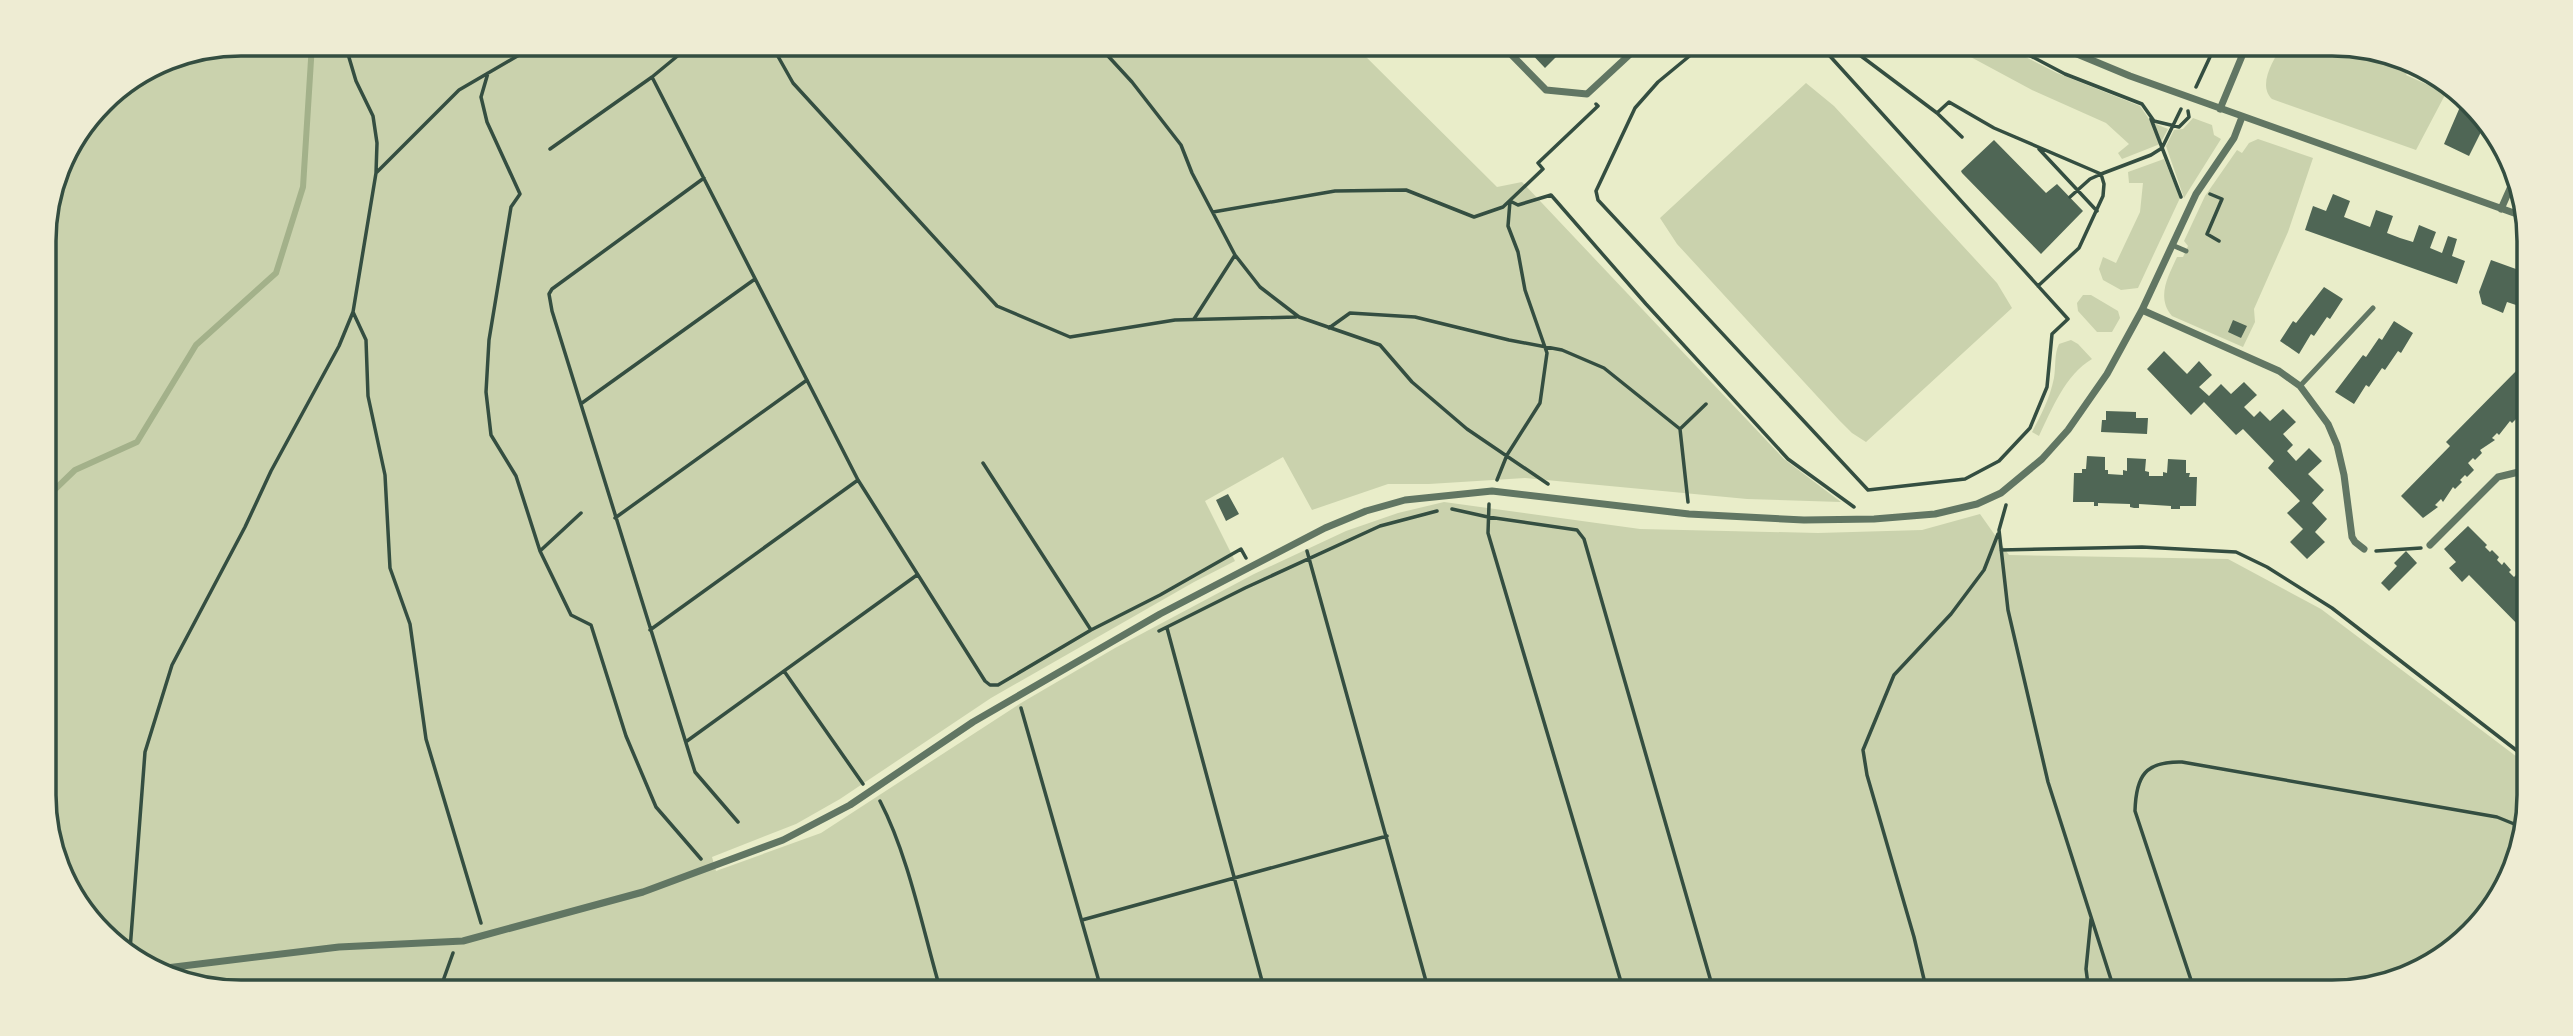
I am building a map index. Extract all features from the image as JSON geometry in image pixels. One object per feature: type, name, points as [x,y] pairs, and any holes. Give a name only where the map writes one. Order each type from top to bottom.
[{"type":"street","points":[[1513,56],[1546,90],[1587,94],[1628,56]]},
{"type":"street","points":[[2079,56],[2514,213]]},
{"type":"street","points":[[2220,109],[2242,56]]},
{"type":"street","points":[[174,967],[339,947],[463,941],[643,892],[783,840],[818,824],[1012,699],[1160,614],[1325,527],[1405,500],[1492,491],[1689,514],[1804,520],[1874,519],[1935,514],[1977,504],[2001,493],[2020,479],[2068,430],[2107,374],[2142,310],[2196,194],[2234,138],[2242,117]]},
{"type":"street","points":[[2501,209],[2510,189]]},
{"type":"street","points":[[2142,310],[2279,371],[2300,386],[2328,424],[2337,445],[2352,537],[2357,545],[2364,549]]},
{"type":"street","points":[[2430,544],[2498,477],[2517,472]]},
{"type":"lane","points":[[2172,245],[2186,251]]},
{"type":"lane","points":[[2300,386],[2373,308]]},
{"type":"path","points":[[131,943],[145,752],[172,665],[245,527],[271,471],[339,346],[352,312],[376,173],[377,143],[373,116],[356,81],[349,56]]},
{"type":"path","points":[[376,173],[459,90],[517,56]]},
{"type":"path","points":[[550,149],[677,56]]},
{"type":"path","points":[[778,56],[793,83],[997,306],[1070,337],[1194,319],[1298,317]]},
{"type":"path","points":[[1108,56],[1181,145],[1192,173],[1235,255],[1260,287],[1298,317],[1380,345],[1412,382],[1467,429],[1552,487]]},
{"type":"path","points":[[1689,56],[1658,82],[1635,108],[1596,191],[1598,200],[1868,490],[1965,479],[2000,461],[2030,428],[2047,387],[2052,334],[2068,318],[1830,56]]},
{"type":"path","points":[[1861,56],[1937,113],[1962,137]]},
{"type":"path","points":[[2031,56],[2065,74],[2142,104],[2154,121],[2172,127],[2184,124],[2189,117],[2192,99],[2211,56]]},
{"type":"path","points":[[488,73],[481,97],[484,110],[520,194],[511,207],[489,340],[486,392],[491,435],[516,476],[540,551],[571,615],[591,625],[626,736],[656,807],[708,868]]},
{"type":"path","points":[[652,77],[858,480],[985,681],[990,685],[998,685],[1091,630],[1160,596],[1232,554]]},
{"type":"path","points":[[2140,94],[2182,199]]},
{"type":"path","points":[[1937,113],[1949,102],[1994,128],[2101,174]]},
{"type":"path","points":[[2070,197],[2090,179],[2162,148],[2181,109]]},
{"type":"path","points":[[1213,212],[1335,191],[1406,190],[1475,217],[1503,207],[1510,201],[1544,169],[1538,163],[1590,113]]},
{"type":"path","points":[[2037,147],[2097,211]]},
{"type":"path","points":[[2038,286],[2079,248],[2103,196],[2101,174]]},
{"type":"path","points":[[704,178],[552,289],[550,294],[552,311],[695,772],[738,822]]},
{"type":"path","points":[[1510,201],[1518,205],[1551,195],[1646,304],[1788,458],[1834,494],[1874,519]]},
{"type":"path","points":[[1492,491],[1507,455],[1540,403],[1547,353],[1525,290],[1518,252],[1508,226],[1510,201]]},
{"type":"path","points":[[2219,241],[2209,236],[2207,231],[2220,203]]},
{"type":"path","points":[[1194,319],[1235,255]]},
{"type":"path","points":[[582,404],[755,279]]},
{"type":"path","points":[[352,312],[366,340],[368,396],[385,475],[390,568],[410,624],[426,739],[485,935]]},
{"type":"path","points":[[1329,328],[1350,313],[1415,317],[1562,350],[1604,368],[1680,429]]},
{"type":"path","points":[[615,518],[807,380]]},
{"type":"path","points":[[1689,514],[1680,429],[1706,404]]},
{"type":"path","points":[[983,463],[1091,630]]},
{"type":"path","points":[[1924,980],[1867,775],[1863,750],[1894,675],[1951,614],[1984,570],[2004,509],[2020,479]]},
{"type":"path","points":[[650,630],[858,480]]},
{"type":"path","points":[[1488,508],[1488,533],[1620,980]]},
{"type":"path","points":[[1155,634],[1380,526],[1444,509],[1577,530],[1584,539],[1711,980]]},
{"type":"path","points":[[540,551],[581,513]]},
{"type":"path","points":[[1999,530],[2008,610],[2048,782],[2111,980]]},
{"type":"path","points":[[2364,549],[2416,549],[2430,544]]},
{"type":"path","points":[[2001,550],[2141,547],[2236,552],[2332,608],[2517,751]]},
{"type":"path","points":[[1307,550],[1426,980]]},
{"type":"path","points":[[687,741],[917,575]]},
{"type":"path","points":[[1167,627],[1262,980]]},
{"type":"path","points":[[784,671],[863,784]]},
{"type":"path","points":[[1017,705],[1022,709],[1099,980]]},
{"type":"path","points":[[1013,715],[1022,709]]},
{"type":"path","points":[[2191,980],[2135,811],[2136,792],[2142,775],[2162,761],[2182,762],[2497,817],[2514,824]]},
{"type":"path","points":[[880,802],[890,795]]},
{"type":"path","points":[[877,796],[891,823],[901,852],[938,980]]},
{"type":"path","points":[[1082,920],[1387,836]]},
{"type":"path","points":[[2087,980],[2091,916]]},
{"type":"path","points":[[443,980],[454,951],[463,941]]},
{"type":"green space","points":[[1365,56],[1497,187],[1522,182],[1784,459],[1841,502],[1747,499],[1525,478],[1388,484],[1312,510],[1283,457],[1205,501],[1235,561],[991,698],[840,799],[796,824],[712,857],[716,871],[821,833],[1021,703],[1115,648],[1254,574],[1346,531],[1398,513],[1444,502],[1640,529],[1818,533],[1922,530],[1980,514],[2009,555],[2228,559],[2321,609],[2517,757],[2513,831],[2507,855],[2486,898],[2463,926],[2445,942],[2403,966],[2368,976],[2344,980],[241,980],[205,976],[181,970],[138,949],[102,917],[75,877],[60,831],[56,795],[56,229],[62,193],[75,159],[87,138],[119,102],[138,87],[170,70],[217,58]]},
{"type":"green space","points":[[1969,56],[2024,56],[2057,73],[2140,106],[2151,122],[2168,129],[2160,144],[2122,159],[2118,153],[2129,144],[2106,123],[2032,90]]},
{"type":"green space","points":[[2276,56],[2344,56],[2368,60],[2407,72],[2406,75],[2445,95],[2416,150],[2272,99],[2266,86]]},
{"type":"green space","points":[[1806,83],[1834,106],[1997,283],[2012,308],[1866,442],[1839,420],[1677,244],[1660,218]]},
{"type":"green space","points":[[2193,118],[2212,125],[2214,135],[2221,139],[2184,198],[2166,146],[2174,130],[2183,129]]},
{"type":"green space","points":[[2258,139],[2313,158],[2288,232],[2254,309],[2255,322],[2243,347],[2172,316],[2167,309],[2164,294],[2167,279],[2177,257],[2183,257],[2188,246],[2184,241],[2205,196],[2237,150],[2242,153],[2249,143]]},
{"type":"green space","points":[[2164,159],[2180,198],[2138,288],[2121,290],[2103,280],[2099,269],[2103,257],[2116,263],[2140,212],[2143,183],[2129,183],[2128,172]]},
{"type":"green space","points":[[2083,295],[2091,295],[2118,311],[2120,318],[2112,332],[2097,332],[2078,311],[2077,303]]},
{"type":"green space","points":[[2071,340],[2092,359],[2067,383],[2039,436],[2032,432],[2050,392],[2057,348],[2059,344]]},
{"type":"building","points":[[1534,56],[1557,56],[1545,68]]},
{"type":"building","points":[[2460,108],[2481,132],[2469,156],[2444,144]]},
{"type":"building","points":[[1994,140],[2046,193],[2057,184],[2083,211],[2041,254],[1961,171]]},
{"type":"building","points":[[2333,194],[2350,201],[2344,217],[2370,227],[2376,210],[2393,216],[2387,233],[2400,238],[2413,242],[2419,225],[2436,232],[2430,248],[2442,253],[2448,236],[2457,239],[2452,256],[2465,261],[2457,284],[2305,230],[2313,206],[2326,211]]},
{"type":"building","points":[[2491,260],[2517,269],[2517,305],[2507,302],[2503,313],[2482,304],[2479,292]]},
{"type":"building","points":[[2324,287],[2343,299],[2330,319],[2327,317],[2314,336],[2311,334],[2299,354],[2280,341],[2293,321],[2296,323]]},
{"type":"building","points":[[2233,320],[2247,326],[2241,338],[2228,332]]},
{"type":"building","points":[[2394,321],[2413,333],[2401,353],[2398,351],[2385,370],[2382,368],[2369,387],[2366,385],[2354,404],[2335,392],[2363,355],[2366,357],[2379,338],[2382,340]]},
{"type":"building","points":[[2164,351],[2187,374],[2199,361],[2212,375],[2199,387],[2209,396],[2221,384],[2231,394],[2244,382],[2257,395],[2244,407],[2254,417],[2260,411],[2270,421],[2283,409],[2296,422],[2283,434],[2293,445],[2287,451],[2296,461],[2309,448],[2322,461],[2308,474],[2324,490],[2312,503],[2327,519],[2315,532],[2325,542],[2307,559],[2290,542],[2303,529],[2287,513],[2300,501],[2268,468],[2274,461],[2243,429],[2236,435],[2204,402],[2191,415],[2147,369]]},
{"type":"building","points":[[2517,370],[2517,418],[2512,423],[2510,421],[2499,435],[2497,433],[2492,438],[2495,440],[2480,450],[2482,453],[2468,463],[2474,470],[2467,477],[2465,475],[2443,502],[2441,499],[2435,505],[2438,507],[2423,518],[2401,496],[2450,446],[2446,442]]},
{"type":"building","points":[[2106,411],[2136,412],[2136,418],[2148,418],[2147,434],[2101,432]]},
{"type":"building","points":[[2087,456],[2105,457],[2105,470],[2108,470],[2108,474],[2123,475],[2123,470],[2127,471],[2127,458],[2146,459],[2145,471],[2149,472],[2149,476],[2163,476],[2163,472],[2167,473],[2168,459],[2186,460],[2186,473],[2190,473],[2189,477],[2197,477],[2196,506],[2171,509],[2171,506],[2139,504],[2139,508],[2134,508],[2130,507],[2130,504],[2098,503],[2098,506],[2094,506],[2094,502],[2073,502],[2074,473],[2082,473],[2082,469],[2086,469]]},
{"type":"building","points":[[1228,494],[1239,514],[1226,521],[1216,500]]},
{"type":"building","points":[[2468,526],[2487,545],[2485,547],[2490,552],[2492,550],[2499,557],[2497,560],[2502,565],[2504,562],[2511,570],[2509,572],[2514,577],[2517,576],[2517,624],[2469,575],[2462,582],[2449,568],[2456,562],[2444,549]]},
{"type":"building","points":[[2406,551],[2417,563],[2389,591],[2381,583],[2397,566],[2394,563]]},
{"type":"waterway","points":[[56,488],[75,470],[137,442],[196,345],[276,273],[303,187],[311,56]]}]
